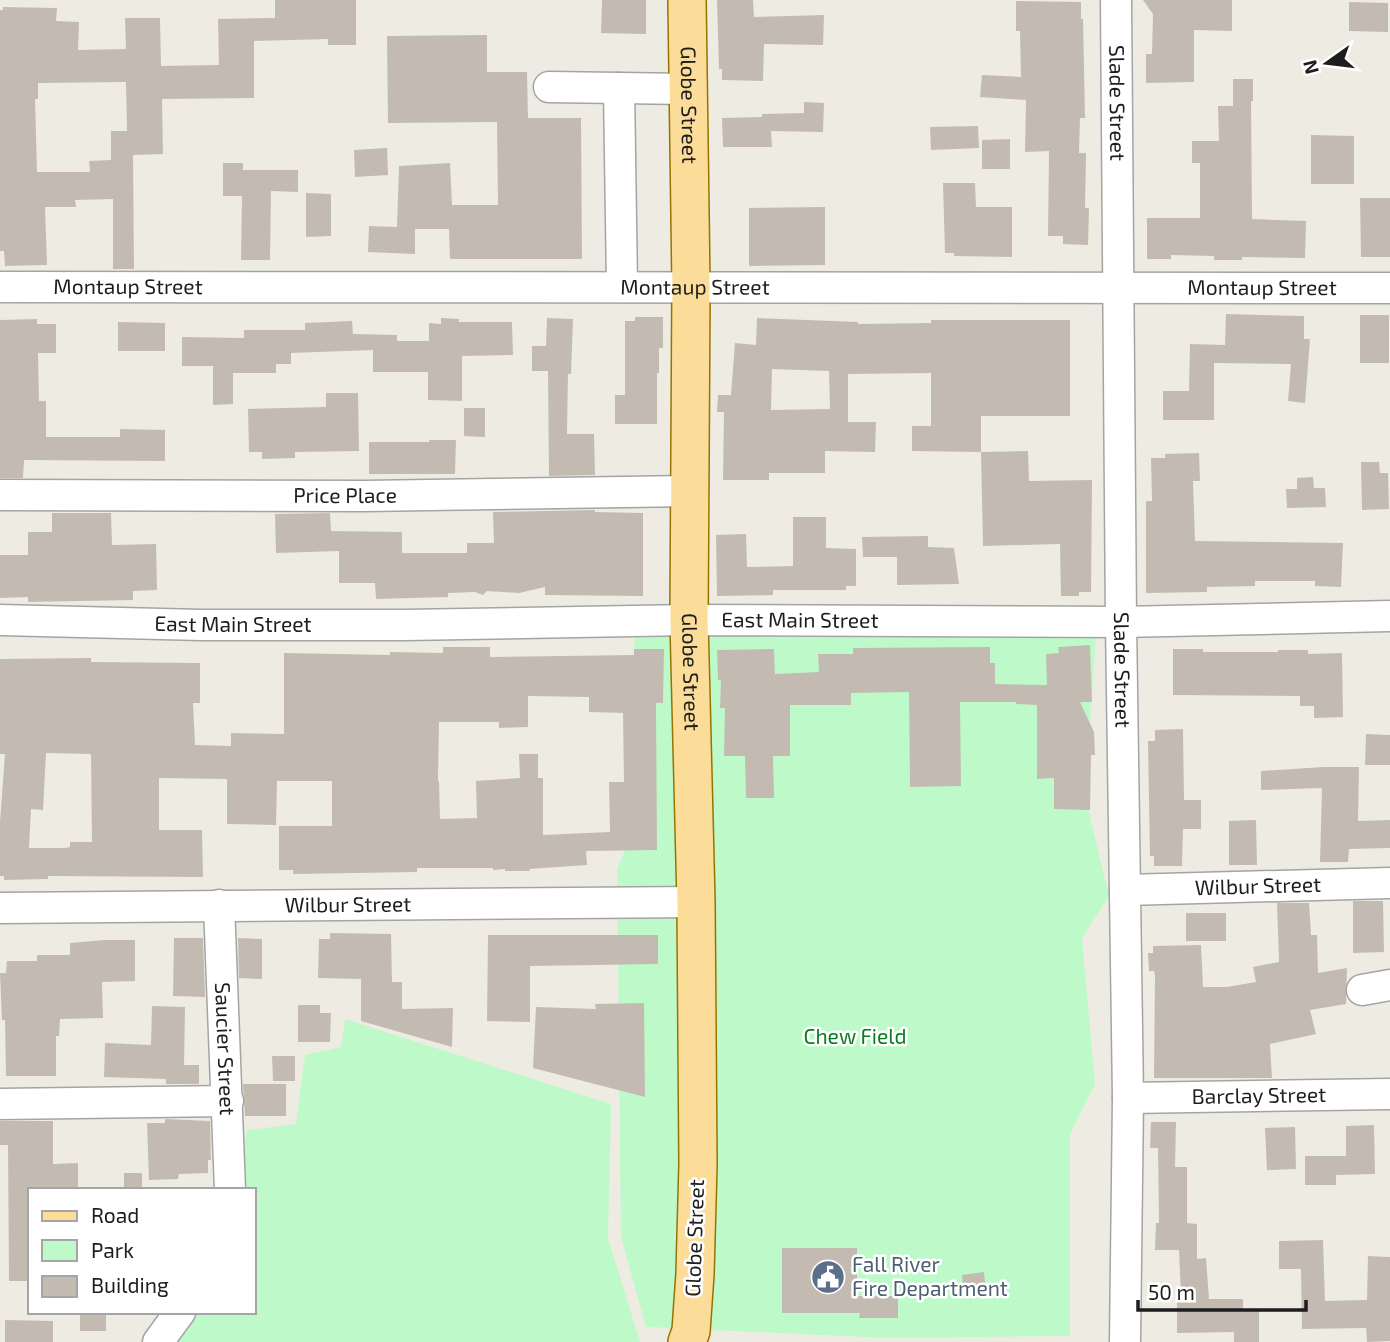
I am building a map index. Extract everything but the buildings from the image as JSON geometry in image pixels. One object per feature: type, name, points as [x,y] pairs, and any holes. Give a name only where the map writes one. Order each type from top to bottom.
[{"type":"main road","name":"Globe Street","points":[[687,0],[691,286],[689,620],[696,902],[698,1164],[695,1274],[691,1331],[687,1342]]},
{"type":"street","name":"Slade Street","points":[[1116,0],[1128,1098],[1125,1342]]},
{"type":"street","points":[[549,87],[688,89]]},
{"type":"street","points":[[619,88],[622,286]]},
{"type":"street","name":"Montaup Street","points":[[0,287],[1390,288]]},
{"type":"street","name":"Price Place","points":[[0,495],[378,496],[690,491]]},
{"type":"street","name":"East Main Street","points":[[0,620],[202,625],[405,625],[689,620],[1121,622],[1390,615]]},
{"type":"street","name":"Wilbur Street","points":[[1125,890],[1390,883]]},
{"type":"street","name":"Wilbur Street","points":[[0,908],[696,902]]},
{"type":"street","name":"Saucier Street","points":[[219,905],[230,1188]]},
{"type":"street","name":"Barclay Street","points":[[1128,1098],[1390,1094]]},
{"type":"street","points":[[0,1104],[228,1101]]},
{"type":"street","points":[[158,1342],[179,1314]]},
{"type":"green space","name":"Chew Field","points":[[635,618],[1096,635],[1085,796],[1109,896],[1082,938],[1095,1084],[1070,1134],[1070,1336],[886,1338],[646,1327],[621,1237],[617,869],[630,839]]},
{"type":"green space","points":[[345,1019],[611,1104],[608,1238],[640,1342],[160,1342],[180,1314],[256,1314],[256,1188],[236,1188],[247,1130],[296,1124],[305,1055],[341,1047]]},
{"type":"place","name":"Fall River Fire Department","points":[[828,1277]]}]
